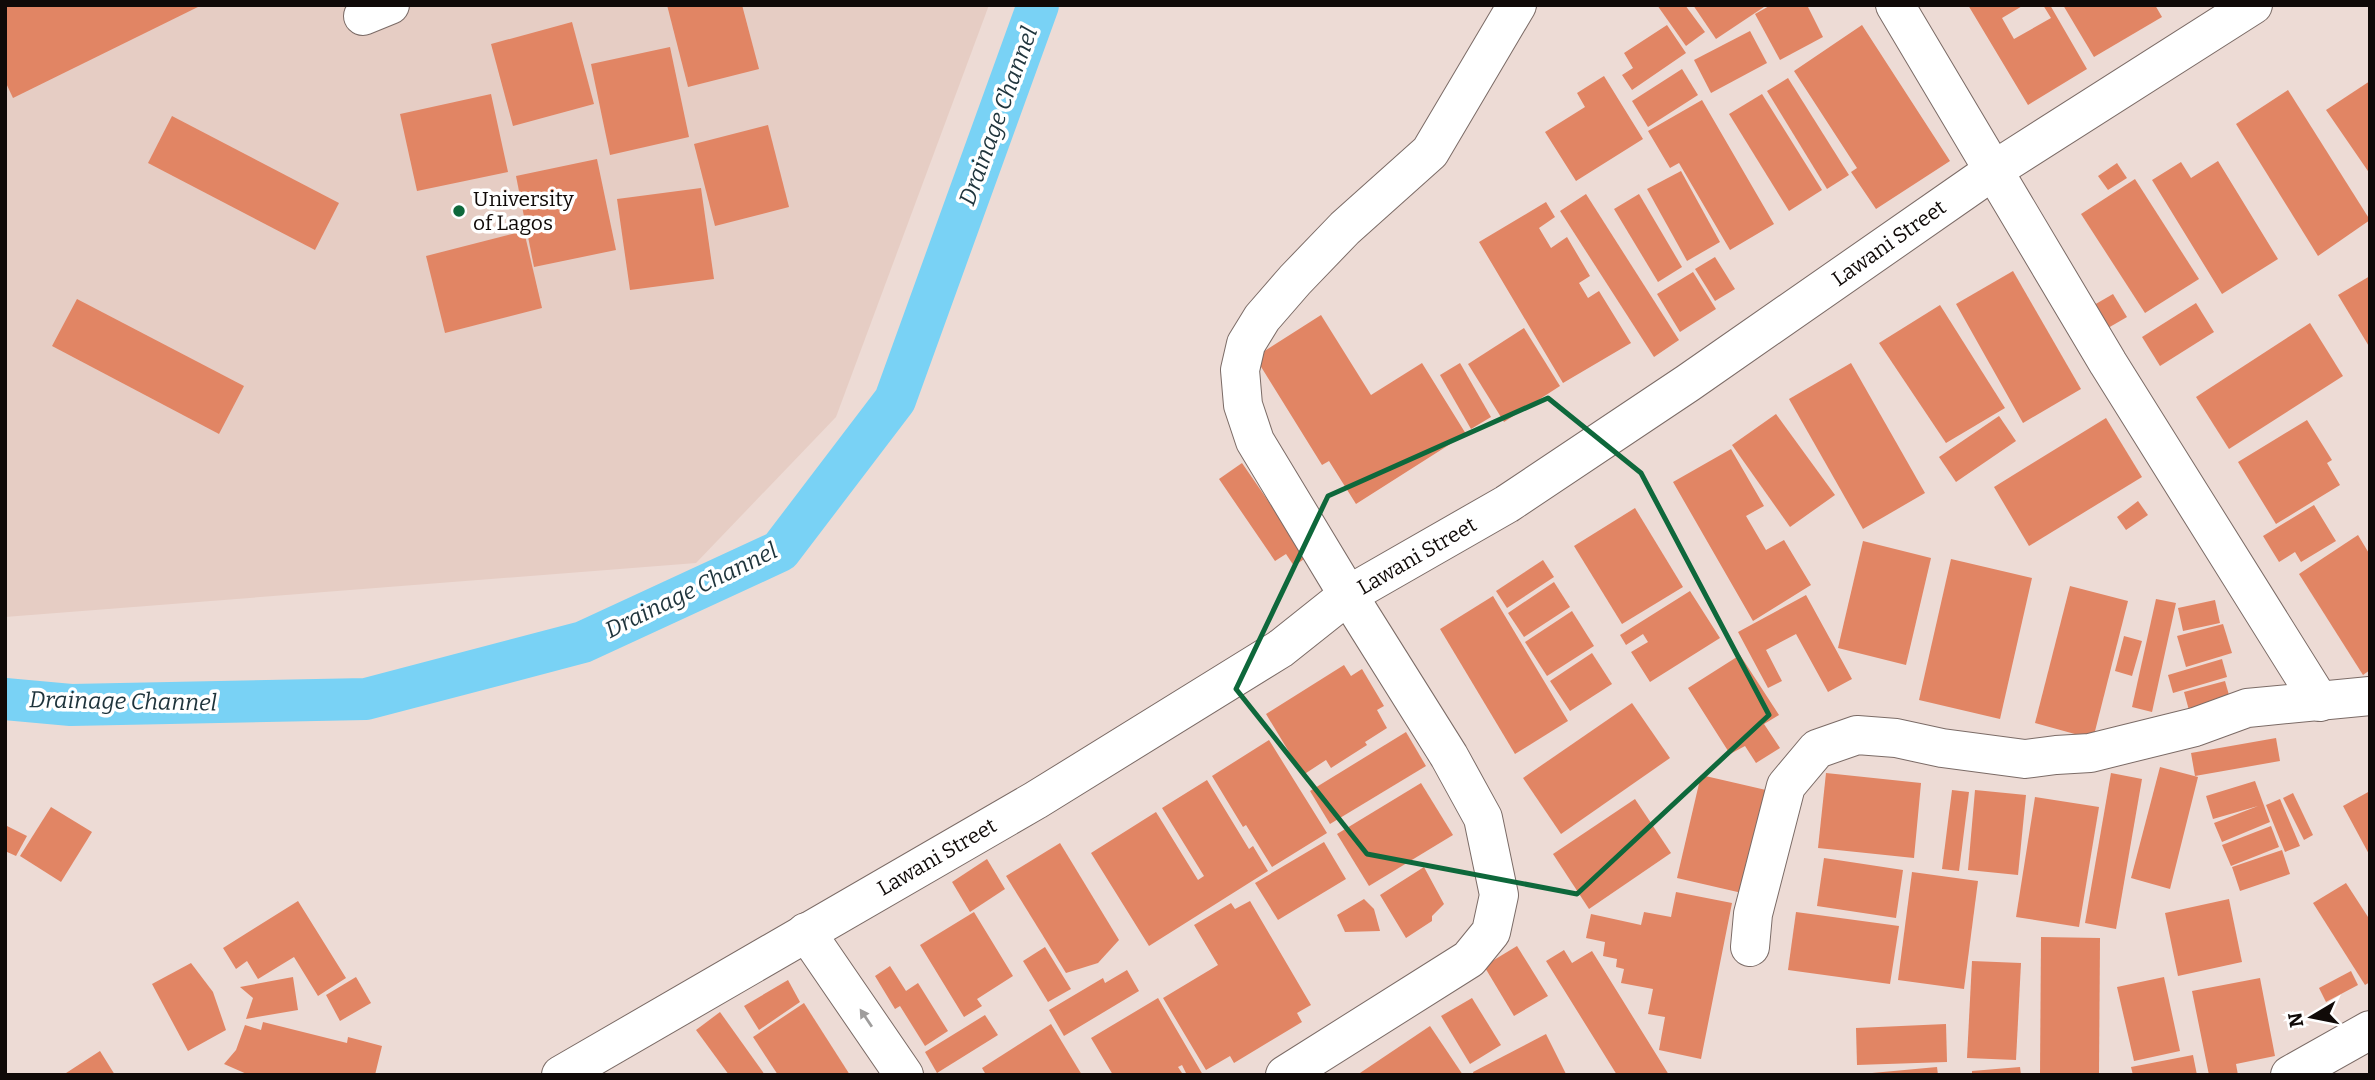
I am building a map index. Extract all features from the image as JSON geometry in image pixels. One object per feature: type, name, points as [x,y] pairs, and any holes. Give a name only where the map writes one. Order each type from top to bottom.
[{"type":"street","points":[[1285,1075],[1469,959],[1491,932],[1499,895],[1483,818],[1449,756],[1255,441],[1243,405],[1240,370],[1246,344],[1262,318],[1295,280],[1345,228],[1430,152],[1517,5]]},
{"type":"street","points":[[1895,5],[2108,363],[2320,702]]},
{"type":"street","name":"Lawani Street","points":[[561,1075],[1036,800],[1280,649],[1348,595],[1507,504],[1688,383],[1994,170],[2253,5]]},
{"type":"street","points":[[1750,947],[1753,914],[1786,786],[1817,749],[1857,735],[1896,738],[1942,748],[2025,759],[2090,753],[2195,727],[2247,708],[2370,696]]},
{"type":"street","points":[[806,932],[904,1075]]},
{"type":"street","points":[[2290,1075],[2370,1030]]},
{"type":"highlighted area","points":[[1548,398],[1641,473],[1769,715],[1577,894],[1367,854],[1236,689],[1328,496]]},
{"type":"shaded area","name":"University of Lagos","points":[[5,5],[989,5],[836,417],[696,563],[5,617]]},
{"type":"building","points":[[5,5],[202,5],[13,98],[5,81]]},
{"type":"building","points":[[667,5],[742,5],[759,69],[688,87]]},
{"type":"building","points":[[1657,5],[1685,5],[1705,32],[1686,46]]},
{"type":"building","points":[[1693,5],[1767,5],[1716,39]]},
{"type":"building","points":[[1771,5],[1807,5],[1823,37],[1780,60],[1755,14]]},
{"type":"building","points":[[1968,5],[2024,5],[2002,18],[2014,39],[2051,18],[2043,5],[2050,5],[2087,69],[2028,105]]},
{"type":"building","points":[[2063,5],[2155,5],[2162,17],[2094,57]]},
{"type":"building","points":[[572,22],[594,104],[513,126],[491,44]]},
{"type":"building","points":[[1667,25],[1686,53],[1632,90],[1622,75],[1633,68],[1624,53]]},
{"type":"building","points":[[1862,25],[1950,161],[1876,209],[1851,172],[1857,168],[1794,71]]},
{"type":"building","points":[[1750,31],[1767,63],[1711,93],[1694,60]]},
{"type":"building","points":[[670,47],[689,137],[610,155],[591,64]]},
{"type":"building","points":[[1682,69],[1698,95],[1648,127],[1632,101]]},
{"type":"building","points":[[1604,76],[1643,139],[1576,181],[1545,132],[1585,107],[1577,93]]},
{"type":"building","points":[[1788,78],[1849,175],[1827,189],[1767,91]]},
{"type":"building","points":[[2370,81],[2370,174],[2326,110]]},
{"type":"building","points":[[2288,90],[2370,220],[2318,256],[2236,124]]},
{"type":"building","points":[[491,94],[508,172],[417,191],[400,114]]},
{"type":"building","points":[[1762,94],[1822,190],[1789,211],[1729,114]]},
{"type":"building","points":[[1702,100],[1774,224],[1730,250],[1679,163],[1670,168],[1648,131]]},
{"type":"building","points":[[172,116],[339,203],[315,250],[148,163]]},
{"type":"building","points":[[768,125],[789,207],[715,226],[694,144]]},
{"type":"building","points":[[597,159],[616,250],[534,267],[516,176]]},
{"type":"building","points":[[2218,161],[2278,259],[2222,294],[2152,180],[2181,162],[2191,178]]},
{"type":"building","points":[[2117,163],[2127,178],[2108,190],[2098,176]]},
{"type":"building","points":[[1681,171],[1720,242],[1687,261],[1647,189]]},
{"type":"building","points":[[2135,179],[2199,279],[2145,313],[2081,214]]},
{"type":"building","points":[[701,188],[714,279],[630,290],[617,199]]},
{"type":"building","points":[[1586,194],[1679,340],[1654,357],[1560,211]]},
{"type":"building","points":[[1639,194],[1682,267],[1658,282],[1614,209]]},
{"type":"building","points":[[1546,202],[1555,217],[1539,228],[1551,248],[1567,237],[1590,276],[1579,283],[1588,298],[1599,291],[1631,343],[1563,383],[1479,242]]},
{"type":"building","points":[[524,231],[542,308],[445,333],[426,256]]},
{"type":"building","points":[[1715,257],[1735,289],[1715,301],[1695,269]]},
{"type":"building","points":[[2013,271],[2081,389],[2023,423],[1956,304]]},
{"type":"building","points":[[1693,272],[1716,309],[1680,332],[1657,294]]},
{"type":"building","points":[[2370,276],[2370,348],[2338,295]]},
{"type":"building","points":[[2113,294],[2127,317],[2108,328],[2094,305]]},
{"type":"building","points":[[77,299],[244,386],[219,434],[52,346]]},
{"type":"building","points":[[2196,303],[2214,332],[2160,366],[2142,337]]},
{"type":"building","points":[[1940,305],[2005,408],[1946,443],[1879,343]]},
{"type":"building","points":[[1321,315],[1371,395],[1422,363],[1466,434],[1356,504],[1329,461],[1322,465],[1255,357]]},
{"type":"building","points":[[2310,323],[2343,376],[2229,449],[2196,397]]},
{"type":"building","points":[[1524,328],[1560,386],[1504,422],[1468,364]]},
{"type":"building","points":[[1460,363],[1491,417],[1471,429],[1440,375]]},
{"type":"building","points":[[1851,363],[1925,493],[1863,529],[1789,399]]},
{"type":"building","points":[[1776,414],[1835,495],[1790,527],[1732,445]]},
{"type":"building","points":[[1999,416],[2016,441],[1956,482],[1939,457]]},
{"type":"building","points":[[2106,418],[2142,477],[2029,546],[1994,487]]},
{"type":"building","points":[[2307,420],[2332,460],[2327,463],[2340,485],[2276,524],[2238,462]]},
{"type":"building","points":[[1731,449],[1764,506],[1746,516],[1766,550],[1784,540],[1811,585],[1753,621],[1673,482]]},
{"type":"building","points":[[1242,463],[1307,557],[1294,566],[1286,554],[1275,561],[1219,479]]},
{"type":"building","points":[[2138,501],[2148,515],[2126,530],[2117,517]]},
{"type":"building","points":[[2314,505],[2336,541],[2301,562],[2295,552],[2279,562],[2263,536]]},
{"type":"building","points":[[1635,508],[1683,587],[1622,624],[1574,546]]},
{"type":"building","points":[[2358,535],[2370,555],[2370,670],[2363,675],[2299,574]]},
{"type":"building","points":[[1863,541],[1931,558],[1906,665],[1838,648]]},
{"type":"building","points":[[1951,559],[2032,578],[2000,719],[1919,700]]},
{"type":"building","points":[[1543,560],[1554,577],[1507,608],[1496,591]]},
{"type":"building","points":[[1554,582],[1570,607],[1524,637],[1508,613]]},
{"type":"building","points":[[2070,586],[2128,601],[2093,739],[2035,723]]},
{"type":"building","points":[[1690,591],[1720,638],[1650,682],[1631,652],[1648,642],[1643,634],[1626,645],[1620,635]]},
{"type":"building","points":[[1806,595],[1852,679],[1828,692],[1796,634],[1766,650],[1782,681],[1768,688],[1738,632]]},
{"type":"building","points":[[1493,596],[1568,721],[1515,754],[1440,629]]},
{"type":"building","points":[[2156,599],[2176,603],[2152,712],[2132,707]]},
{"type":"building","points":[[2215,600],[2220,623],[2183,631],[2178,608]]},
{"type":"building","points":[[1572,611],[1594,646],[1547,676],[1525,642]]},
{"type":"building","points":[[2223,624],[2232,653],[2186,667],[2177,636]]},
{"type":"building","points":[[2124,636],[2142,641],[2132,676],[2115,671]]},
{"type":"building","points":[[1592,653],[1612,684],[1570,711],[1550,681]]},
{"type":"building","points":[[1740,655],[1779,715],[1764,724],[1780,748],[1756,763],[1745,746],[1730,754],[1688,688]]},
{"type":"building","points":[[2222,659],[2227,677],[2173,693],[2168,675]]},
{"type":"building","points":[[1344,665],[1351,676],[1362,669],[1384,706],[1377,710],[1387,728],[1365,742],[1367,745],[1331,768],[1326,760],[1303,775],[1266,714]]},
{"type":"building","points":[[2225,681],[2231,702],[2190,714],[2184,692]]},
{"type":"building","points":[[1632,703],[1670,758],[1561,834],[1523,778]]},
{"type":"building","points":[[1406,732],[1426,766],[1330,824],[1310,791]]},
{"type":"building","points":[[2276,738],[2280,761],[2195,776],[2191,753]]},
{"type":"building","points":[[1269,740],[1327,833],[1272,867],[1246,825],[1243,827],[1212,776]]},
{"type":"building","points":[[2160,767],[2198,777],[2170,889],[2131,878]]},
{"type":"building","points":[[1826,773],[1921,783],[1914,858],[1818,848]]},
{"type":"building","points":[[2111,773],[2142,779],[2116,929],[2085,923]]},
{"type":"building","points":[[1701,775],[1766,790],[1742,893],[1677,878]]},
{"type":"building","points":[[1207,780],[1249,849],[1253,846],[1268,871],[1149,946],[1091,853],[1156,812],[1198,880],[1204,876],[1162,808]]},
{"type":"building","points":[[2255,781],[2270,822],[2222,842],[2214,823],[2258,806],[2213,819],[2206,796]]},
{"type":"building","points":[[1421,783],[1453,835],[1369,886],[1337,834]]},
{"type":"building","points":[[1952,790],[1969,792],[1959,871],[1942,869]]},
{"type":"building","points":[[1975,790],[2026,795],[2018,875],[1968,870]]},
{"type":"building","points":[[2370,791],[2370,856],[2343,806]]},
{"type":"building","points":[[2293,793],[2313,835],[2304,840],[2283,798]]},
{"type":"building","points":[[2035,797],[2099,807],[2079,927],[2016,917]]},
{"type":"building","points":[[1635,799],[1671,853],[1589,909],[1553,854]]},
{"type":"building","points":[[2280,799],[2300,846],[2285,852],[2266,805]]},
{"type":"building","points":[[51,807],[92,832],[61,882],[20,856]]},
{"type":"building","points":[[5,825],[27,836],[16,856],[5,851]]},
{"type":"building","points":[[2271,826],[2279,847],[2231,866],[2222,845]]},
{"type":"building","points":[[1324,842],[1346,879],[1278,920],[1255,883]]},
{"type":"building","points":[[1060,843],[1119,940],[1098,963],[1066,973],[1006,876]]},
{"type":"building","points":[[2282,850],[2290,874],[2240,891],[2232,867]]},
{"type":"building","points":[[1824,858],[1903,870],[1896,918],[1817,906]]},
{"type":"building","points":[[987,859],[1005,889],[970,912],[952,882]]},
{"type":"building","points":[[1424,867],[1444,904],[1432,916],[1432,921],[1406,938],[1380,895]]},
{"type":"building","points":[[1912,872],[1978,881],[1964,989],[1898,980]]},
{"type":"building","points":[[2346,883],[2370,920],[2370,982],[2365,985],[2313,903]]},
{"type":"building","points":[[1676,892],[1732,903],[1701,1059],[1659,1050],[1665,1017],[1648,1014],[1653,989],[1621,983],[1624,969],[1616,967],[1617,959],[1603,956],[1605,942],[1586,938],[1591,914],[1641,925],[1644,912],[1671,917]]},
{"type":"building","points":[[1364,899],[1374,909],[1380,931],[1345,932],[1337,915]]},
{"type":"building","points":[[2229,899],[2242,962],[2178,976],[2165,913]]},
{"type":"building","points":[[298,901],[346,978],[318,996],[294,957],[258,979],[247,961],[236,969],[223,948]]},
{"type":"building","points":[[1250,901],[1311,1005],[1297,1013],[1302,1022],[1234,1063],[1230,1056],[1206,1070],[1163,998],[1218,965],[1194,925],[1231,903],[1235,909]]},
{"type":"building","points":[[974,912],[1013,976],[977,999],[982,1006],[964,1017],[920,945]]},
{"type":"building","points":[[1796,912],[1899,926],[1890,984],[1788,970]]},
{"type":"building","points":[[2041,937],[2100,938],[2099,1075],[2040,1075]]},
{"type":"building","points":[[1517,946],[1548,996],[1514,1016],[1484,966]]},
{"type":"building","points":[[1045,947],[1071,989],[1048,1002],[1023,961]]},
{"type":"building","points":[[1564,950],[1572,963],[1592,951],[1669,1075],[1617,1075],[1546,961]]},
{"type":"building","points":[[1972,961],[2021,963],[2016,1060],[1967,1058]]},
{"type":"building","points":[[191,963],[213,992],[226,1030],[188,1051],[152,984]]},
{"type":"building","points":[[890,966],[906,991],[918,983],[948,1031],[925,1046],[900,1006],[895,1009],[875,976]]},
{"type":"building","points":[[1127,970],[1139,991],[1064,1036],[1049,1010],[1103,978],[1105,983]]},
{"type":"building","points":[[2351,971],[2358,985],[2326,1002],[2319,988]]},
{"type":"building","points":[[293,977],[298,1010],[246,1019],[253,998],[240,987]]},
{"type":"building","points":[[356,977],[371,1003],[340,1021],[326,995]]},
{"type":"building","points":[[2164,977],[2180,1051],[2134,1061],[2117,987]]},
{"type":"building","points":[[2260,978],[2275,1056],[2236,1064],[2238,1075],[2209,1075],[2192,991]]},
{"type":"building","points":[[788,980],[800,1002],[759,1030],[744,1006]]},
{"type":"building","points":[[1158,998],[1203,1075],[1187,1075],[1182,1065],[1178,1067],[1182,1073],[1178,1075],[1113,1075],[1091,1038]]},
{"type":"building","points":[[1472,998],[1501,1045],[1470,1064],[1441,1016]]},
{"type":"building","points":[[804,1003],[850,1075],[778,1075],[753,1037]]},
{"type":"building","points":[[720,1012],[765,1075],[729,1075],[696,1030]]},
{"type":"building","points":[[985,1015],[998,1035],[937,1073],[925,1052]]},
{"type":"building","points":[[263,1022],[347,1043],[348,1037],[382,1046],[375,1075],[249,1075],[224,1064],[236,1050],[245,1025],[261,1030]]},
{"type":"building","points":[[1051,1024],[1082,1075],[986,1075],[982,1068]]},
{"type":"building","points":[[1946,1024],[1947,1062],[1857,1065],[1856,1028]]},
{"type":"building","points":[[1430,1026],[1463,1075],[1357,1075]]},
{"type":"building","points":[[1546,1034],[1566,1074],[1474,1075],[1473,1072]]},
{"type":"building","points":[[100,1051],[115,1075],[63,1075]]},
{"type":"building","points":[[2193,1055],[2197,1075],[2133,1075],[2131,1067]]},
{"type":"building","points":[[1937,1067],[1938,1075],[1872,1075],[1872,1073]]},
{"type":"building","points":[[2020,1067],[2021,1075],[1972,1075],[1972,1071]]},
{"type":"waterway","name":"Drainage Channel","points":[[5,699],[71,705],[366,699],[583,642],[780,551],[895,400],[1038,5]]},
{"type":"place","name":"University of Lagos","points":[[459,211]]}]
